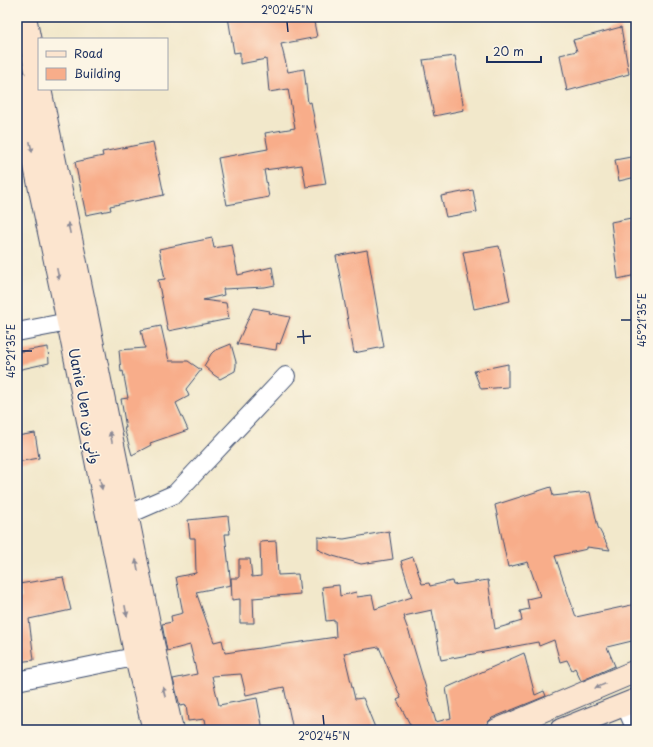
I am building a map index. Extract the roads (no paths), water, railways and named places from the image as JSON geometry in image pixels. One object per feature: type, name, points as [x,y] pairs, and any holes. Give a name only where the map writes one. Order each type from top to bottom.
[{"type":"street","name":"Uanie Uen واني ون","points":[[25,17],[33,79],[78,319],[145,656],[154,730]]},
{"type":"street","name":"Uanie Uen واني ون","points":[[17,81],[78,319]]},
{"type":"street","points":[[17,332],[78,319]]},
{"type":"street","points":[[117,518],[175,494],[286,376]]},
{"type":"street","name":"Uanie Uen واني ون","points":[[145,656],[172,730]]},
{"type":"street","points":[[17,681],[145,656]]},
{"type":"street","points":[[497,730],[636,671]]},
{"type":"street","points":[[561,730],[630,702],[636,730]]}]
